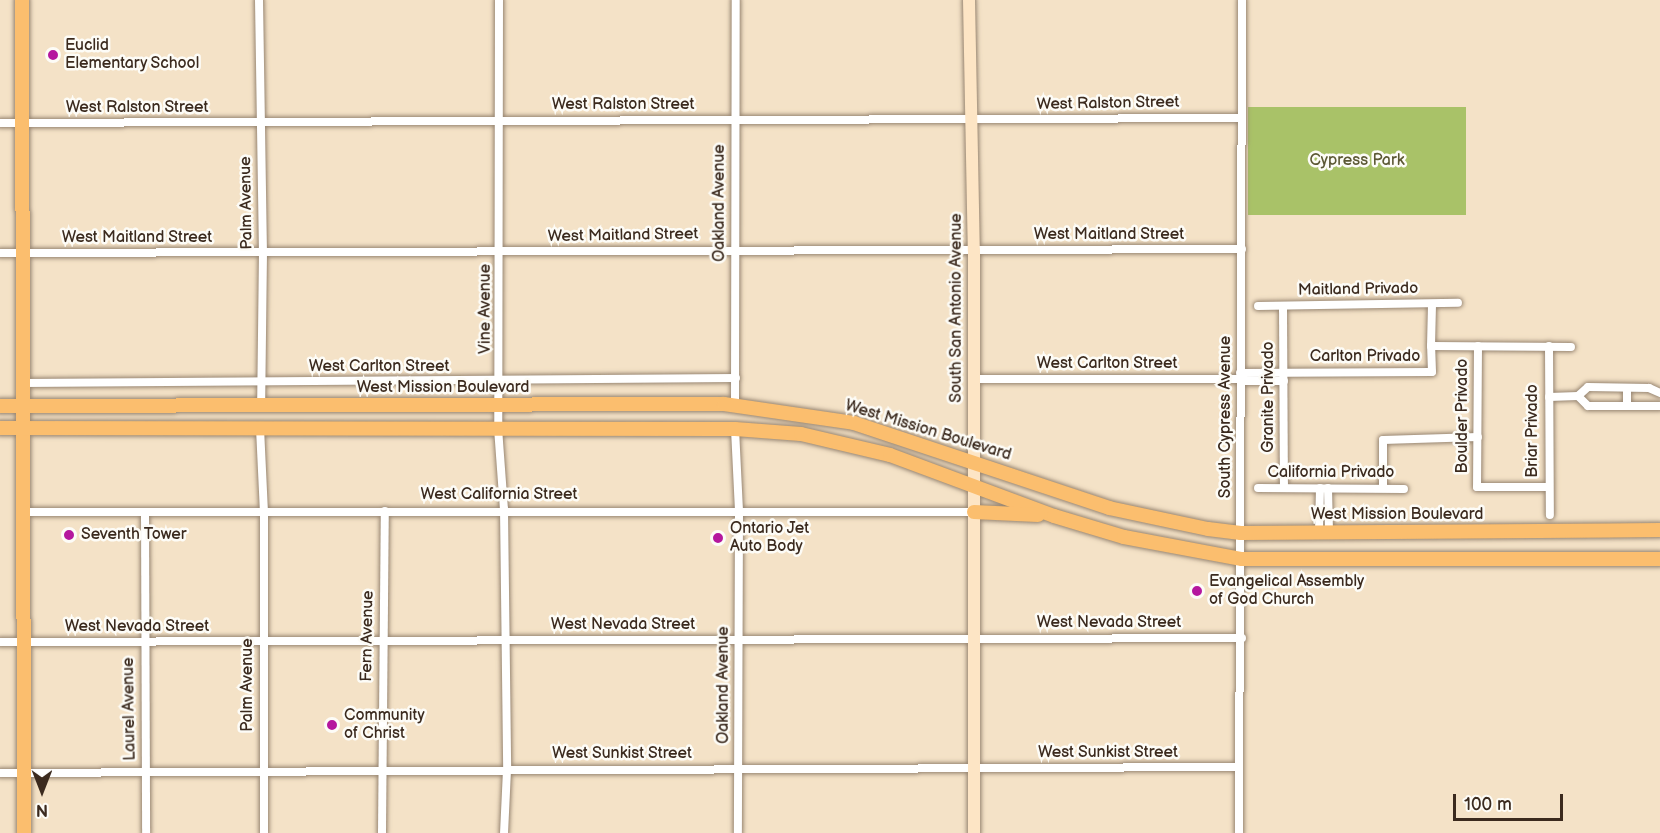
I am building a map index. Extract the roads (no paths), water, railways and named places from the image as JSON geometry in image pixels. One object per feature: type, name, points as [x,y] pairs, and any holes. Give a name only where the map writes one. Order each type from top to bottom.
[{"type":"main road","points":[[22,0],[24,833]]},
{"type":"main road","name":"West Mission Boulevard","points":[[0,406],[500,404],[735,406],[854,423],[973,460],[1109,508],[1165,522],[1241,533],[1660,530]]},
{"type":"main road","points":[[2,428],[735,429],[823,439],[890,455],[1054,516],[1134,539],[1242,559],[1660,559]]},
{"type":"main road","points":[[974,512],[1054,516]]},
{"type":"street","name":"Palm Avenue","points":[[259,0],[263,252],[261,406]]},
{"type":"street","name":"Vine Avenue","points":[[499,0],[501,381],[498,428],[504,509],[507,770],[504,833]]},
{"type":"street","name":"Oakland Avenue","points":[[735,406],[736,0]]},
{"type":"street","name":"South San Antonio Avenue","points":[[969,0],[969,121],[974,251],[974,833]]},
{"type":"street","name":"South Cypress Avenue","points":[[1239,833],[1242,638],[1242,0]]},
{"type":"street","name":"West Ralston Street","points":[[1,123],[969,121],[1242,118]]},
{"type":"street","name":"West Maitland Street","points":[[2,253],[1242,249]]},
{"type":"street","name":"Maitland Privado","points":[[1258,306],[1458,303]]},
{"type":"street","points":[[1431,346],[1432,304]]},
{"type":"street","name":"Granite Privado","points":[[1283,306],[1284,488]]},
{"type":"street","name":"Carlton Privado","points":[[1241,378],[1432,372],[1431,346],[1571,347]]},
{"type":"street","name":"Boulder Privado","points":[[1478,346],[1477,487],[1548,487]]},
{"type":"street","name":"Briar Privado","points":[[1549,346],[1548,487],[1550,515]]},
{"type":"street","name":"West Carlton Street","points":[[23,383],[736,378]]},
{"type":"street","name":"West Carlton Street","points":[[974,379],[1241,378]]},
{"type":"street","points":[[1549,397],[1578,396],[1588,387],[1649,388],[1660,393]]},
{"type":"street","points":[[1627,388],[1627,406]]},
{"type":"street","points":[[1578,396],[1588,406],[1660,406]]},
{"type":"street","name":"Palm Avenue","points":[[260,428],[264,512],[264,833]]},
{"type":"street","name":"Oakland Avenue","points":[[735,429],[739,511],[738,833]]},
{"type":"street","name":"California Privado","points":[[1383,488],[1383,440],[1478,438]]},
{"type":"street","name":"California Privado","points":[[1258,488],[1404,489]]},
{"type":"street","points":[[1324,488],[1324,532]]},
{"type":"street","name":"West California Street","points":[[24,512],[504,509],[974,512]]},
{"type":"street","name":"Fern Avenue","points":[[382,833],[385,511]]},
{"type":"street","name":"Laurel Avenue","points":[[145,512],[146,833]]},
{"type":"street","name":"West Nevada Street","points":[[2,642],[1242,638]]},
{"type":"street","name":"West Sunkist Street","points":[[3,772],[1239,767]]},
{"type":"place","name":"Euclid Elementary School","points":[[53,55]]},
{"type":"place","name":"Seventh Tower","points":[[69,535]]},
{"type":"place","name":"Ontario Jet Auto Body","points":[[718,538]]},
{"type":"place","name":"Evangelical Assembly of God Church","points":[[1197,591]]},
{"type":"place","name":"Community of Christ","points":[[332,725]]},
{"type":"park label","name":"Cypress Park","points":[[1357,161]]}]
